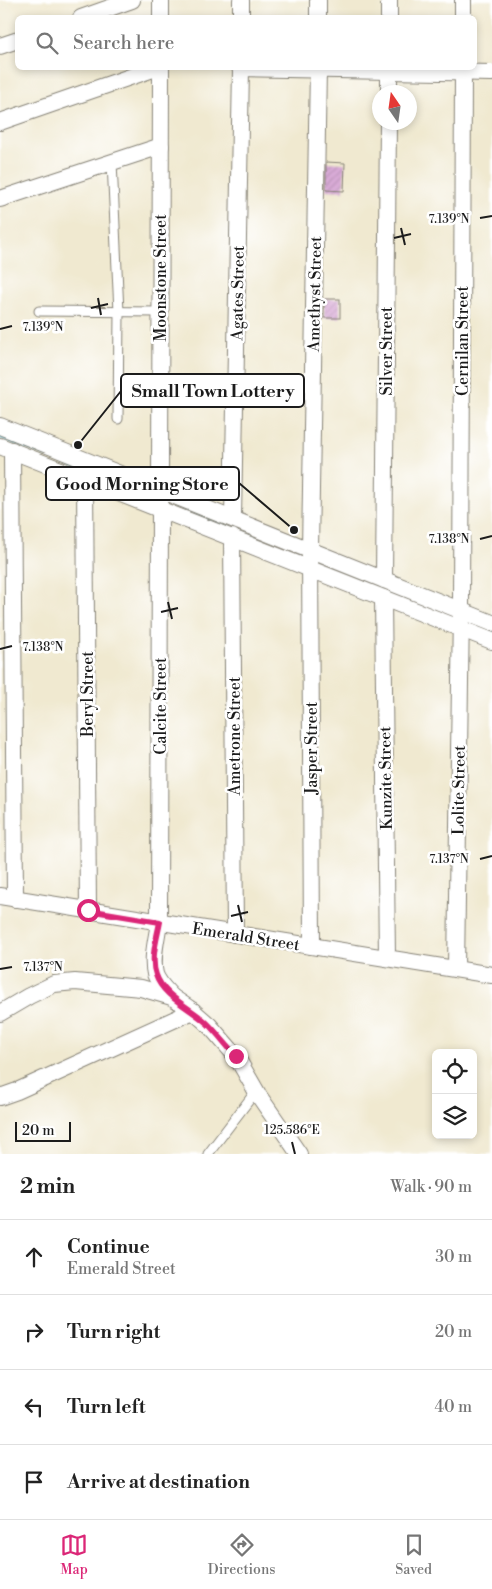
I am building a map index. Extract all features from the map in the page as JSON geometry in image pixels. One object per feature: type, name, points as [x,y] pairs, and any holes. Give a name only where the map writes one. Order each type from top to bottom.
[{"type":"street","points":[[90,15],[132,0]]},
{"type":"street","points":[[161,0],[161,15]]},
{"type":"street","points":[[241,0],[241,15]]},
{"type":"street","points":[[318,0],[318,15]]},
{"type":"street","points":[[389,0],[389,15]]},
{"type":"street","points":[[463,0],[463,15]]},
{"type":"street","points":[[0,46],[15,41]]},
{"type":"street","points":[[0,122],[150,70]]},
{"type":"street","name":"Moonstone Street","points":[[160,489],[161,70]]},
{"type":"street","name":"Agates Street","points":[[233,518],[241,70]]},
{"type":"street","name":"Amethyst Street","points":[[310,549],[318,70]]},
{"type":"street","points":[[388,85],[389,70]]},
{"type":"street","points":[[463,70],[492,72]]},
{"type":"street","name":"Cernilan Street","points":[[461,610],[463,70]]},
{"type":"street","name":"Silver Street","points":[[384,580],[388,130]]},
{"type":"street","points":[[0,199],[161,146]]},
{"type":"street","points":[[0,426],[492,623]]},
{"type":"street","points":[[8,897],[6,448],[492,641]]},
{"type":"street","name":"Beryl Street","points":[[85,478],[88,910]]},
{"type":"street","name":"Calcite Street","points":[[160,489],[160,922],[154,961],[155,975],[172,997]]},
{"type":"street","name":"Ametrone Street","points":[[232,538],[235,934]]},
{"type":"street","name":"Jasper Street","points":[[310,549],[312,946]]},
{"type":"street","name":"Kunzite Street","points":[[384,598],[387,958]]},
{"type":"street","name":"Lolite Street","points":[[456,969],[461,610]]},
{"type":"street","name":"Emerald Street","points":[[8,897],[492,975]]},
{"type":"street","points":[[0,1013],[54,984],[75,982],[141,988],[172,997],[193,1011],[209,1025],[236,1056],[293,1151]]},
{"type":"street","points":[[0,1097],[193,1011]]},
{"type":"lane","points":[[112,162],[119,312],[118,419]]},
{"type":"lane","points":[[39,311],[160,312]]},
{"type":"lane","points":[[208,1154],[256,1091]]},
{"type":"building","points":[[326,162],[345,163],[344,191],[326,190]]},
{"type":"building","points":[[324,299],[340,299],[340,318],[324,318]]},
{"type":"waterway","points":[[0,436],[151,496]]},
{"type":"waterway","points":[[169,503],[301,556]]},
{"type":"waterway","points":[[316,562],[452,616]]},
{"type":"waterway","points":[[468,623],[492,632]]},
{"type":"place","name":"Small Town Lottery","points":[[78,445]]},
{"type":"place","name":"Good Morning Store","points":[[294,530]]},
{"type":"route","points":[[88,910],[160,922],[154,961],[155,975],[172,997],[193,1011],[209,1025],[236,1056]]}]
